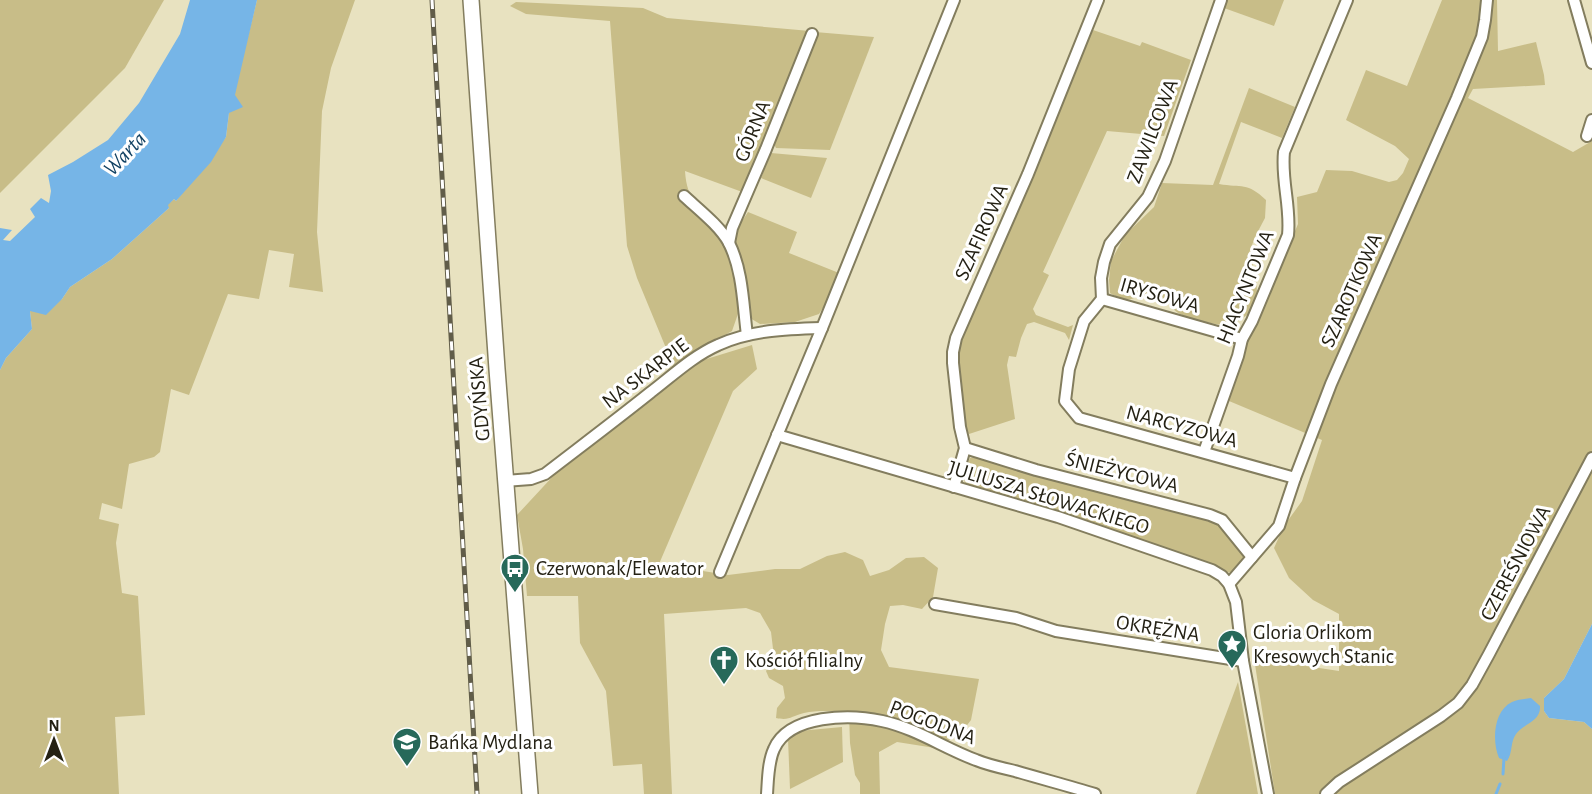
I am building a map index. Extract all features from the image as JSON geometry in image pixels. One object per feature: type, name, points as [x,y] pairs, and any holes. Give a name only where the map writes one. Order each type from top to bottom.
[{"type":"main road","name":"GDYŃSKA","points":[[471,0],[530,794]]},
{"type":"street","points":[[720,572],[822,328],[954,0]]},
{"type":"street","name":"SZAFIROWA","points":[[966,448],[960,427],[953,363],[952,352],[956,338],[1025,180],[1098,0]]},
{"type":"street","name":"ZAWILCOWA","points":[[1102,299],[1101,278],[1110,244],[1148,197],[1165,161],[1221,0]]},
{"type":"street","name":"HIACYNTOWA","points":[[1204,452],[1242,339],[1288,235],[1290,221],[1282,167],[1284,152],[1347,0]]},
{"type":"street","name":"SZAROTKOWA","points":[[1229,584],[1279,526],[1331,384],[1482,38],[1487,0]]},
{"type":"street","points":[[1574,0],[1592,63]]},
{"type":"street","name":"GÓRNA","points":[[729,243],[732,228],[812,34]]},
{"type":"street","points":[[1587,136],[1592,120]]},
{"type":"street","points":[[684,196],[721,232],[729,243],[738,269],[747,335]]},
{"type":"street","name":"IRYSOWA","points":[[1102,299],[1242,339]]},
{"type":"street","name":"NARCYZOWA","points":[[1102,299],[1084,321],[1069,369],[1065,401],[1079,418],[1295,478]]},
{"type":"street","name":"NA SKARPIE","points":[[506,481],[531,479],[545,474],[695,358],[719,344],[747,335],[822,328]]},
{"type":"street","name":"JULIUSZA SŁOWACKIEGO","points":[[777,435],[1058,517],[1212,570],[1229,584]]},
{"type":"street","points":[[954,487],[966,448]]},
{"type":"street","name":"ŚNIEŻYCOWA","points":[[966,448],[1036,470],[1210,514],[1222,520],[1252,557]]},
{"type":"street","name":"CZEREŚNIOWA","points":[[1326,794],[1339,782],[1441,717],[1458,703],[1472,685],[1592,458]]},
{"type":"street","points":[[1229,584],[1236,602],[1244,661],[1268,794]]},
{"type":"street","name":"OKRĘŻNA","points":[[935,604],[1016,618],[1056,631],[1244,661]]},
{"type":"street","name":"POGODNA","points":[[767,794],[773,750],[781,737],[799,724],[814,720],[850,718],[882,721],[976,760],[1095,794]]},
{"type":"shaded area","points":[[0,0],[164,0],[125,68],[0,193]]},
{"type":"shaded area","points":[[257,0],[355,0],[331,68],[322,111],[317,232],[323,292],[289,287],[294,254],[269,250],[259,299],[228,294],[189,395],[171,389],[160,452],[154,457],[129,464],[122,509],[102,503],[99,519],[119,524],[116,543],[122,593],[138,596],[145,715],[115,717],[119,794],[0,794],[0,370],[6,358],[32,329],[30,311],[62,299],[70,287],[112,259],[169,208],[167,205],[174,199],[176,201],[226,137],[229,113]]},
{"type":"shaded area","points":[[1227,0],[1284,0],[1274,26],[1224,8]]},
{"type":"shaded area","points":[[1442,0],[1497,0],[1498,51],[1536,42],[1545,85],[1473,89],[1468,98],[1573,152],[1592,141],[1592,624],[1564,679],[1544,698],[1544,711],[1549,718],[1584,722],[1592,729],[1592,794],[1275,794],[1254,658],[1339,671],[1339,614],[1313,600],[1289,578],[1274,548],[1284,526],[1302,501],[1322,440],[1229,401],[1245,349],[1298,224],[1297,197],[1317,192],[1326,170],[1352,171],[1389,182],[1397,180],[1403,173],[1409,159],[1395,146],[1346,120],[1366,70],[1407,86]]},
{"type":"shaded area","points":[[516,2],[643,8],[667,18],[810,31],[745,193],[685,171],[688,190],[695,202],[719,226],[728,224],[737,279],[739,311],[732,331],[673,365],[637,278],[627,246],[610,21],[526,14],[510,6]]},
{"type":"shaded area","points":[[1093,30],[1140,46],[1142,42],[1191,60],[1164,136],[1107,131],[1043,272],[1049,275],[1033,309],[1036,315],[1068,327],[1073,325],[1069,340],[1065,333],[1034,322],[1027,324],[1016,357],[1009,356],[1007,365],[1015,419],[969,434],[964,428],[957,355],[959,340]]},
{"type":"shaded area","points":[[815,32],[874,37],[830,150],[776,148],[773,142]]},
{"type":"shaded area","points":[[1249,88],[1295,107],[1282,138],[1241,122],[1219,184],[1249,188],[1266,200],[1265,218],[1249,253],[1256,275],[1257,292],[1250,313],[1230,327],[1180,314],[1159,295],[1148,294],[1125,299],[1110,293],[1111,261],[1125,235],[1154,207],[1162,183],[1213,185]]},
{"type":"shaded area","points":[[771,153],[827,158],[811,198],[761,178]]},
{"type":"shaded area","points":[[748,212],[797,232],[789,253],[839,273],[830,297],[819,314],[795,322],[760,324],[750,318],[734,249],[736,230]]},
{"type":"shaded area","points":[[752,345],[757,369],[733,391],[659,564],[728,575],[775,569],[800,569],[827,556],[845,552],[863,560],[870,576],[889,570],[906,558],[924,557],[938,568],[933,597],[922,609],[903,605],[890,606],[881,650],[889,667],[979,679],[971,720],[961,733],[935,748],[897,742],[879,752],[880,794],[860,794],[860,783],[855,775],[850,743],[849,713],[815,711],[788,719],[776,718],[777,708],[785,698],[783,686],[769,678],[766,671],[774,657],[771,632],[760,613],[746,608],[664,614],[672,794],[644,794],[642,764],[613,766],[606,691],[580,643],[578,596],[527,596],[517,515],[555,474],[700,361]]},
{"type":"shaded area","points":[[979,456],[1217,520],[1245,555],[1234,573],[1225,572],[965,484],[963,473],[970,458]]},
{"type":"shaded area","points":[[1238,682],[1258,794],[1196,794]]},
{"type":"shaded area","points":[[842,727],[843,762],[790,789],[788,739],[799,731]]},
{"type":"water","name":"Warta","points":[[190,0],[257,0],[235,95],[243,107],[229,113],[226,137],[211,162],[176,201],[174,199],[168,205],[169,208],[112,259],[70,287],[46,315],[30,311],[32,329],[6,358],[0,370],[0,228],[12,230],[3,240],[10,241],[35,217],[30,209],[41,198],[49,203],[51,191],[48,175],[108,140],[139,103],[180,34]]},
{"type":"water","points":[[1592,624],[1592,729],[1584,722],[1549,718],[1544,711],[1544,698],[1564,679]]},
{"type":"water","points":[[1531,698],[1540,706],[1538,716],[1516,734],[1507,761],[1499,758],[1495,736],[1501,712],[1512,702]]},
{"type":"waterway","points":[[1503,774],[1504,758]]},
{"type":"waterway","points":[[1496,794],[1500,784]]},
{"type":"railway","points":[[432,0],[477,794]]},
{"type":"place","name":"Czerwonak/Elewator","points":[[515,594]]},
{"type":"place","name":"Gloria Orlikom Kresowych Stanic","points":[[1232,670]]},
{"type":"place","name":"Kościół filialny","points":[[724,686]]},
{"type":"place","name":"Bańka Mydlana","points":[[407,768]]}]
